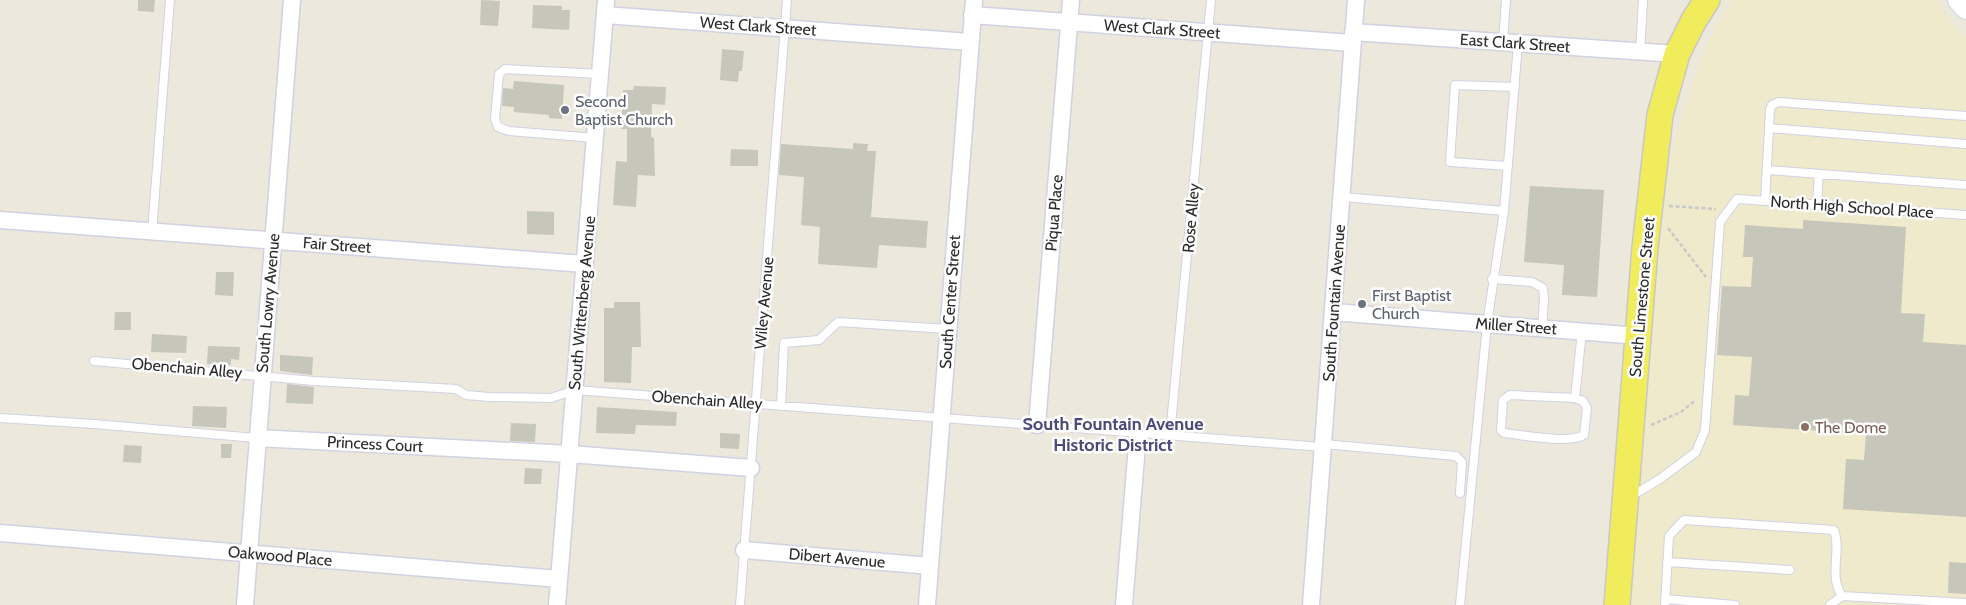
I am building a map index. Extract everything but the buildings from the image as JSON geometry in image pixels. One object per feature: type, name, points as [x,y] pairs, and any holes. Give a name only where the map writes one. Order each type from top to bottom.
[{"type":"main road","name":"South Limestone Street","points":[[1617,605],[1626,500],[1629,435],[1660,115],[1677,54],[1694,20],[1707,0]]},
{"type":"street","name":"South Lowry Avenue","points":[[245,605],[256,438],[263,374],[292,0]]},
{"type":"street","name":"Piqua Place","points":[[1037,425],[1071,0]]},
{"type":"street","name":"South Fountain Avenue","points":[[1311,605],[1343,197],[1356,0]]},
{"type":"street","name":"West Clark Street","points":[[606,7],[785,28],[970,42]]},
{"type":"street","name":"South Wittenberg Avenue","points":[[557,605],[606,7]]},
{"type":"street","name":"West Clark Street","points":[[973,8],[1069,22],[1208,33],[1353,38]]},
{"type":"street","name":"South Center Street","points":[[927,605],[973,8]]},
{"type":"street","name":"East Clark Street","points":[[1353,38],[1511,43],[1677,54]]},
{"type":"street","name":"Fair Street","points":[[0,220],[585,264]]},
{"type":"street","name":"Miller Street","points":[[1333,312],[1639,336]]},
{"type":"street","points":[[1124,605],[1138,433]]},
{"type":"street","name":"Princess Court","points":[[256,438],[570,454],[751,468]]},
{"type":"street","name":"Oakwood Place","points":[[0,534],[560,579]]},
{"type":"street","name":"Dibert Avenue","points":[[744,550],[930,566]]},
{"type":"lane","points":[[152,232],[170,0]]},
{"type":"lane","name":"Wiley Avenue","points":[[740,605],[787,0]]},
{"type":"lane","name":"Rose Alley","points":[[1170,435],[1211,0]]},
{"type":"lane","points":[[1460,605],[1486,324],[1504,211],[1508,166],[1514,87],[1506,0]]},
{"type":"lane","points":[[1640,52],[1643,0]]},
{"type":"lane","points":[[595,138],[509,131],[498,127],[495,119],[499,74],[506,69],[600,74]]},
{"type":"lane","points":[[1508,166],[1450,162],[1455,85],[1514,87]]},
{"type":"lane","points":[[1765,201],[1772,105],[1778,102],[1966,116]]},
{"type":"lane","points":[[1769,128],[1966,144]]},
{"type":"lane","points":[[1767,170],[1966,185]]},
{"type":"lane","points":[[1817,204],[1819,174]]},
{"type":"lane","points":[[1343,197],[1504,211]]},
{"type":"lane","name":"North High School Place","points":[[1728,209],[1737,199],[1966,216]]},
{"type":"lane","points":[[1626,500],[1660,479],[1696,452],[1705,430],[1720,222],[1728,209]]},
{"type":"lane","points":[[1492,280],[1532,282],[1543,288],[1542,328]]},
{"type":"lane","points":[[780,406],[784,343],[819,340],[838,322],[948,329]]},
{"type":"lane","points":[[1575,398],[1582,331]]},
{"type":"lane","name":"Obenchain Alley","points":[[94,361],[263,374],[314,381],[456,389],[466,395],[489,397],[551,398],[575,390],[1456,456],[1462,462],[1460,493]]},
{"type":"lane","points":[[1510,395],[1575,398],[1584,401],[1587,408],[1584,435],[1579,438],[1504,434],[1501,430],[1503,400],[1510,395]]},
{"type":"lane","name":"Princess Court","points":[[0,418],[256,438]]},
{"type":"lane","points":[[1736,605],[1665,602],[1668,536],[1684,520],[1834,530],[1836,536],[1834,569],[1837,588],[1842,596]]},
{"type":"lane","points":[[1667,562],[1790,570]]},
{"type":"lane","points":[[1830,605],[1842,596],[1966,603]]},
{"type":"path","points":[[1650,205],[1728,209]]},
{"type":"path","points":[[1667,228],[1714,288]]},
{"type":"path","points":[[1629,435],[1680,412],[1707,392]]},
{"type":"shaded area","name":"The Dome","points":[[1732,0],[1935,0],[1966,38],[1966,605],[1629,605],[1658,250],[1667,179],[1677,132],[1698,66],[1717,23]]},
{"type":"place","name":"Second Baptist Church","points":[[565,110]]},
{"type":"place","name":"First Baptist Church","points":[[1362,304]]},
{"type":"place","name":"The Dome","points":[[1805,427]]},
{"type":"district","name":"South Fountain Avenue Historic District","points":[[1113,434]]}]
